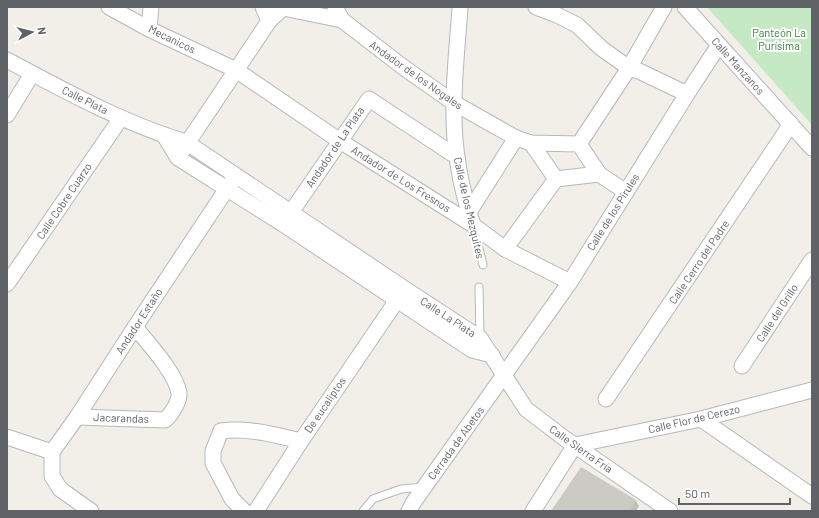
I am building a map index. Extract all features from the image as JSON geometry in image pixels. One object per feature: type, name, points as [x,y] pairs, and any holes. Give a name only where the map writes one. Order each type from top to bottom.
[{"type":"street","name":"Mecanicos","points":[[109,7],[149,29],[236,70]]},
{"type":"street","points":[[149,29],[151,7]]},
{"type":"street","points":[[263,7],[269,21]]},
{"type":"street","name":"Calle de los Mezquites","points":[[460,7],[454,103],[457,157],[471,218]]},
{"type":"street","points":[[536,7],[577,25],[601,48],[629,68],[639,71],[687,94]]},
{"type":"street","points":[[626,192],[599,174],[579,144],[629,68],[664,7]]},
{"type":"street","name":"Calle Manzanos","points":[[685,7],[812,148]]},
{"type":"street","points":[[178,158],[186,142],[269,21],[284,8],[338,13]]},
{"type":"street","name":"Andador de los Nogales","points":[[338,13],[403,67],[454,103],[516,138],[531,143],[579,144]]},
{"type":"street","name":"Calle de los Pirules","points":[[504,376],[570,282],[719,45]]},
{"type":"street","name":"Calle Plata","points":[[7,60],[121,118],[164,136]]},
{"type":"street","name":"Andador de Los Fresnos","points":[[236,70],[340,140],[471,218],[505,249],[570,282]]},
{"type":"street","points":[[7,115],[32,74]]},
{"type":"street","name":"Andador de La Plata","points":[[287,218],[369,99],[457,157]]},
{"type":"street","name":"Calle Cobre Cuarzo","points":[[7,284],[121,118]]},
{"type":"street","name":"Calle Cerro del Padre","points":[[606,399],[791,124]]},
{"type":"street","name":"Calle La Plata","points":[[164,136],[186,142],[236,175],[287,218],[401,295],[472,350],[492,355]]},
{"type":"street","name":"Calle La Plata","points":[[164,136],[178,158],[227,190],[287,218]]},
{"type":"street","points":[[471,218],[516,138]]},
{"type":"street","points":[[531,143],[556,179]]},
{"type":"street","points":[[505,249],[556,179],[599,174]]},
{"type":"street","name":"Andador Estaño","points":[[52,452],[77,417],[236,175]]},
{"type":"street","name":"Calle del Grillo","points":[[742,366],[812,260]]},
{"type":"street","name":"Calle La Plata","points":[[401,295],[480,338],[492,355]]},
{"type":"street","name":"De eucaliptos","points":[[256,511],[301,441],[401,295]]},
{"type":"street","name":"Jacarandas","points":[[77,417],[165,420],[171,415],[180,395],[177,386],[160,357],[135,327]]},
{"type":"street","points":[[472,350],[480,338]]},
{"type":"street","points":[[492,355],[504,376]]},
{"type":"street","name":"Calle Sierra Fría","points":[[504,376],[526,409],[575,445],[648,505],[670,511]]},
{"type":"street","name":"Cerrada de Abetos","points":[[410,511],[413,503],[424,487],[504,376]]},
{"type":"street","name":"Calle Flor de Cerezo","points":[[575,445],[701,419],[812,390]]},
{"type":"street","points":[[701,419],[812,496]]},
{"type":"street","points":[[244,511],[232,499],[213,463],[213,451],[221,431],[229,429],[265,432],[301,441]]},
{"type":"street","points":[[7,437],[52,452],[52,476],[60,489],[91,511]]},
{"type":"street","points":[[533,511],[575,445]]},
{"type":"lane","name":"Calle de los Mezquites","points":[[471,218],[483,264]]},
{"type":"lane","points":[[479,287],[480,338]]},
{"type":"lane","points":[[363,511],[373,499],[400,489],[424,487]]},
{"type":"green space","name":"Panteón La Purísima","points":[[707,7],[812,7],[812,125]]},
{"type":"building","points":[[581,467],[636,500],[630,511],[551,511]]}]
